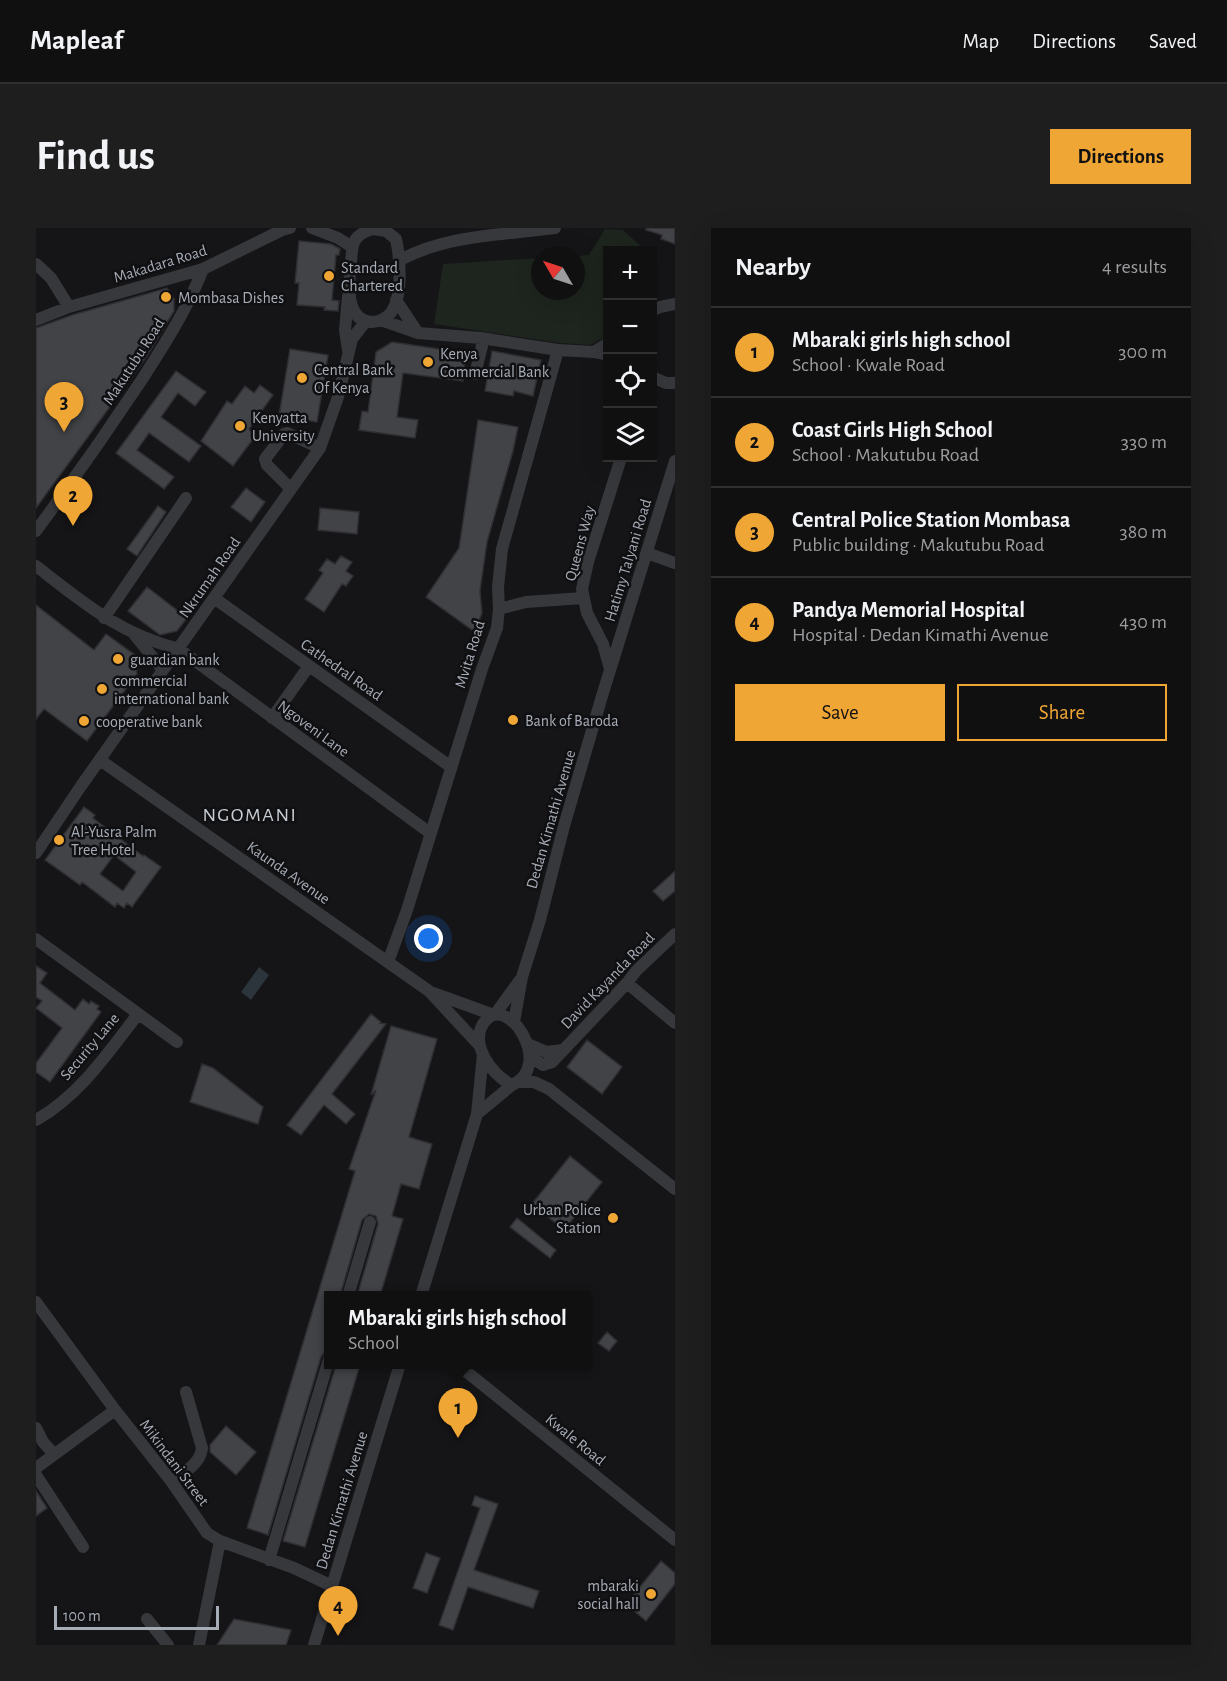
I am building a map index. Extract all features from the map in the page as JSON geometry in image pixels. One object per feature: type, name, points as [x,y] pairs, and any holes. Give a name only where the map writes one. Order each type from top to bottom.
[{"type":"street","name":"Makadara Road","points":[[36,320],[69,307],[203,269],[282,230],[291,228]]},
{"type":"street","points":[[313,228],[338,238],[373,229],[386,231],[396,239],[400,261],[396,300],[392,312],[381,320]]},
{"type":"street","points":[[400,261],[417,251],[453,240],[555,228]]},
{"type":"street","points":[[348,351],[345,330],[356,235]]},
{"type":"street","points":[[36,264],[51,278],[69,307]]},
{"type":"street","name":"Makutubu Road","points":[[36,531],[123,408],[178,323],[193,296],[203,269]]},
{"type":"street","points":[[180,277],[193,296]]},
{"type":"street","points":[[348,293],[353,308],[366,321],[381,320],[418,333],[481,338],[558,350],[603,354]]},
{"type":"street","points":[[396,300],[418,333]]},
{"type":"street","points":[[657,308],[675,304]]},
{"type":"street","name":"Nkrumah Road","points":[[36,853],[41,840],[320,448],[338,398],[352,339],[366,321]]},
{"type":"street","points":[[475,374],[482,345],[481,338]]},
{"type":"street","points":[[594,352],[603,346]]},
{"type":"street","name":"Mvita Road","points":[[388,962],[407,910],[496,628],[502,549],[558,350]]},
{"type":"street","points":[[657,379],[666,383],[675,383]]},
{"type":"street","points":[[291,489],[267,465],[265,459],[286,433],[320,448]]},
{"type":"street","name":"Hatimy Talyani Road","points":[[611,670],[675,461]]},
{"type":"street","name":"Queens Way","points":[[611,670],[603,644],[587,613],[583,598],[583,579],[620,462]]},
{"type":"street","points":[[104,618],[186,498]]},
{"type":"street","points":[[646,553],[675,562]]},
{"type":"street","name":"Ngoveni Lane","points":[[36,566],[104,618],[157,643],[179,649],[430,833]]},
{"type":"street","name":"Cathedral Road","points":[[214,598],[452,767]]},
{"type":"street","points":[[499,609],[526,602],[583,598]]},
{"type":"street","points":[[597,632],[616,631],[624,624]]},
{"type":"street","points":[[134,633],[163,670]]},
{"type":"street","points":[[272,718],[309,666]]},
{"type":"street","name":"Dedan Kimathi Avenue","points":[[514,1022],[522,977],[611,670]]},
{"type":"street","name":"Kaunda Avenue","points":[[100,760],[429,991]]},
{"type":"street","name":"David Kayanda Road","points":[[530,1059],[545,1065],[552,1062],[636,971],[675,934]]},
{"type":"street","points":[[36,939],[177,1042]]},
{"type":"street","name":"Dedan Kimathi Avenue","points":[[493,1014],[522,977]]},
{"type":"street","points":[[627,983],[675,1023]]},
{"type":"street","points":[[429,991],[493,1014],[505,1015],[514,1022],[528,1044],[530,1059],[526,1073],[477,1114]]},
{"type":"street","points":[[429,991],[481,1050],[497,1076],[515,1083],[534,1082],[549,1089],[566,1100],[675,1189]]},
{"type":"street","name":"Security Lane","points":[[36,1120],[55,1109],[77,1089],[107,1055],[138,1014]]},
{"type":"street","points":[[423,1291],[477,1114],[481,1050],[479,1034],[483,1023],[493,1014]]},
{"type":"street","name":"David Kayanda Road","points":[[528,1044],[546,1052],[564,1050]]},
{"type":"street","points":[[530,1059],[566,1100]]},
{"type":"street","points":[[349,1291],[370,1222]]},
{"type":"street","name":"Mikindani Street","points":[[36,1302],[115,1410],[171,1481],[207,1533],[220,1541],[294,1568],[332,1586]]},
{"type":"street","points":[[269,1560],[326,1369]]},
{"type":"street","name":"Dedan Kimathi Avenue","points":[[314,1645],[399,1369]]},
{"type":"street","name":"Kwale Road","points":[[461,1369],[675,1540]]},
{"type":"street","points":[[171,1481],[196,1464],[201,1457],[202,1448],[186,1392]]},
{"type":"street","points":[[36,1468],[115,1410]]},
{"type":"street","points":[[36,1428],[54,1454]]},
{"type":"street","points":[[36,1475],[83,1547]]},
{"type":"street","points":[[199,1645],[220,1541]]},
{"type":"street","points":[[147,1619],[168,1645]]},
{"type":"shaded area","points":[[605,229],[623,230],[641,246],[603,246],[603,338],[590,345],[560,343],[434,324],[443,264],[531,259],[531,300],[585,300],[585,255],[589,255]]},
{"type":"shaded area","points":[[259,967],[269,975],[251,1000],[241,992]]},
{"type":"building","points":[[646,228],[675,228],[675,244],[661,239],[662,235],[646,230]]},
{"type":"building","points":[[299,241],[331,244],[340,249],[339,255],[336,255],[332,300],[339,301],[338,311],[324,310],[325,307],[297,305],[299,283],[295,283]]},
{"type":"building","points":[[167,288],[174,299],[174,311],[147,356],[36,508],[36,328],[72,315]]},
{"type":"building","points":[[392,342],[452,351],[451,360],[465,362],[463,381],[403,373],[397,417],[418,420],[415,438],[359,430],[362,411],[368,412],[376,352]]},
{"type":"building","points":[[290,349],[328,355],[317,422],[279,416]]},
{"type":"building","points":[[492,351],[541,360],[533,396],[514,391],[513,396],[485,391]]},
{"type":"building","points":[[176,371],[206,392],[195,406],[178,393],[161,417],[201,446],[189,462],[149,433],[137,450],[174,477],[164,489],[116,453]]},
{"type":"building","points":[[260,385],[273,395],[249,429],[256,435],[233,466],[201,441],[227,401],[232,404],[245,386],[254,393]]},
{"type":"building","points":[[478,420],[518,427],[487,542],[480,591],[482,613],[475,632],[426,597],[459,548]]},
{"type":"building","points":[[246,488],[265,502],[251,522],[231,507]]},
{"type":"building","points":[[158,506],[166,512],[137,556],[127,549]]},
{"type":"building","points":[[320,508],[359,512],[357,534],[318,530]]},
{"type":"building","points":[[341,556],[352,562],[346,571],[353,576],[346,586],[342,584],[324,612],[305,599],[323,573],[319,570],[327,559],[335,564]]},
{"type":"building","points":[[147,587],[187,618],[177,631],[160,635],[128,611]]},
{"type":"building","points":[[36,605],[94,650],[106,634],[135,655],[137,674],[87,741],[44,709],[36,719]]},
{"type":"building","points":[[84,807],[95,815],[93,818],[161,867],[132,907],[127,903],[124,908],[117,903],[115,907],[82,882],[80,885],[45,860]],"holes":[[[114,855],[136,872],[123,891],[100,874]]]},
{"type":"building","points":[[675,871],[675,891],[663,901],[653,891]]},
{"type":"building","points":[[36,966],[47,973],[40,983],[75,1010],[83,999],[89,1004],[91,1001],[99,1006],[97,1009],[101,1012],[50,1082],[36,1072],[36,1063],[62,1028],[36,1008],[42,1001],[36,997]]},
{"type":"building","points":[[371,1014],[380,1023],[386,1024],[332,1094],[355,1114],[346,1124],[324,1105],[301,1135],[287,1125]]},
{"type":"building","points":[[391,1026],[437,1039],[409,1137],[432,1144],[419,1189],[401,1184],[392,1216],[403,1219],[381,1291],[358,1291],[378,1224],[376,1216],[369,1214],[362,1220],[341,1291],[324,1291],[324,1353],[268,1535],[247,1528],[355,1171],[349,1169],[376,1090],[371,1095]]},
{"type":"building","points":[[587,1040],[622,1067],[602,1094],[567,1067]]},
{"type":"building","points":[[202,1064],[213,1068],[263,1107],[258,1124],[190,1102]]},
{"type":"building","points":[[570,1156],[602,1182],[564,1230],[532,1204]]},
{"type":"building","points":[[517,1218],[556,1250],[550,1258],[510,1227]]},
{"type":"building","points":[[607,1332],[617,1341],[609,1351],[598,1343]]},
{"type":"building","points":[[335,1369],[359,1369],[305,1547],[283,1541]]},
{"type":"building","points":[[226,1426],[256,1452],[236,1475],[210,1452],[210,1445]]},
{"type":"building","points":[[36,1491],[47,1508],[36,1516]]},
{"type":"building","points":[[475,1496],[498,1504],[474,1570],[539,1591],[533,1608],[468,1587],[453,1630],[439,1625],[480,1508],[472,1505]]},
{"type":"building","points":[[426,1553],[440,1558],[427,1593],[413,1588]]},
{"type":"building","points":[[661,1561],[675,1573],[675,1584],[646,1621],[626,1604]]},
{"type":"building","points":[[234,1619],[291,1630],[286,1645],[217,1645]]},
{"type":"place","name":"Standard Chartered","points":[[329,276]]},
{"type":"place","name":"Mombasa Dishes","points":[[166,297]]},
{"type":"place","name":"Kenya Commercial Bank","points":[[428,362]]},
{"type":"place","name":"Central Bank Of Kenya","points":[[302,378]]},
{"type":"place","name":"Kenyatta University","points":[[240,426]]},
{"type":"place","name":"Central Police Station Mombasa","points":[[64,432]]},
{"type":"place","name":"Coast Girls High School","points":[[73,526]]},
{"type":"place","name":"guardian bank","points":[[118,659]]},
{"type":"place","name":"commercial international bank","points":[[102,689]]},
{"type":"place","name":"Bank of Baroda","points":[[513,720]]},
{"type":"place","name":"cooperative bank","points":[[84,721]]},
{"type":"place","name":"Al-Yusra Palm Tree Hotel","points":[[59,840]]},
{"type":"place","name":"Urban Police Station","points":[[613,1218]]},
{"type":"place","name":"Mbaraki girls high school","points":[[458,1438]]},
{"type":"place","name":"mbaraki social hall","points":[[651,1594]]},
{"type":"place","name":"Pandya Memorial Hospital","points":[[338,1636]]},
{"type":"district","name":"NGOMANI","points":[[250,814]]}]
